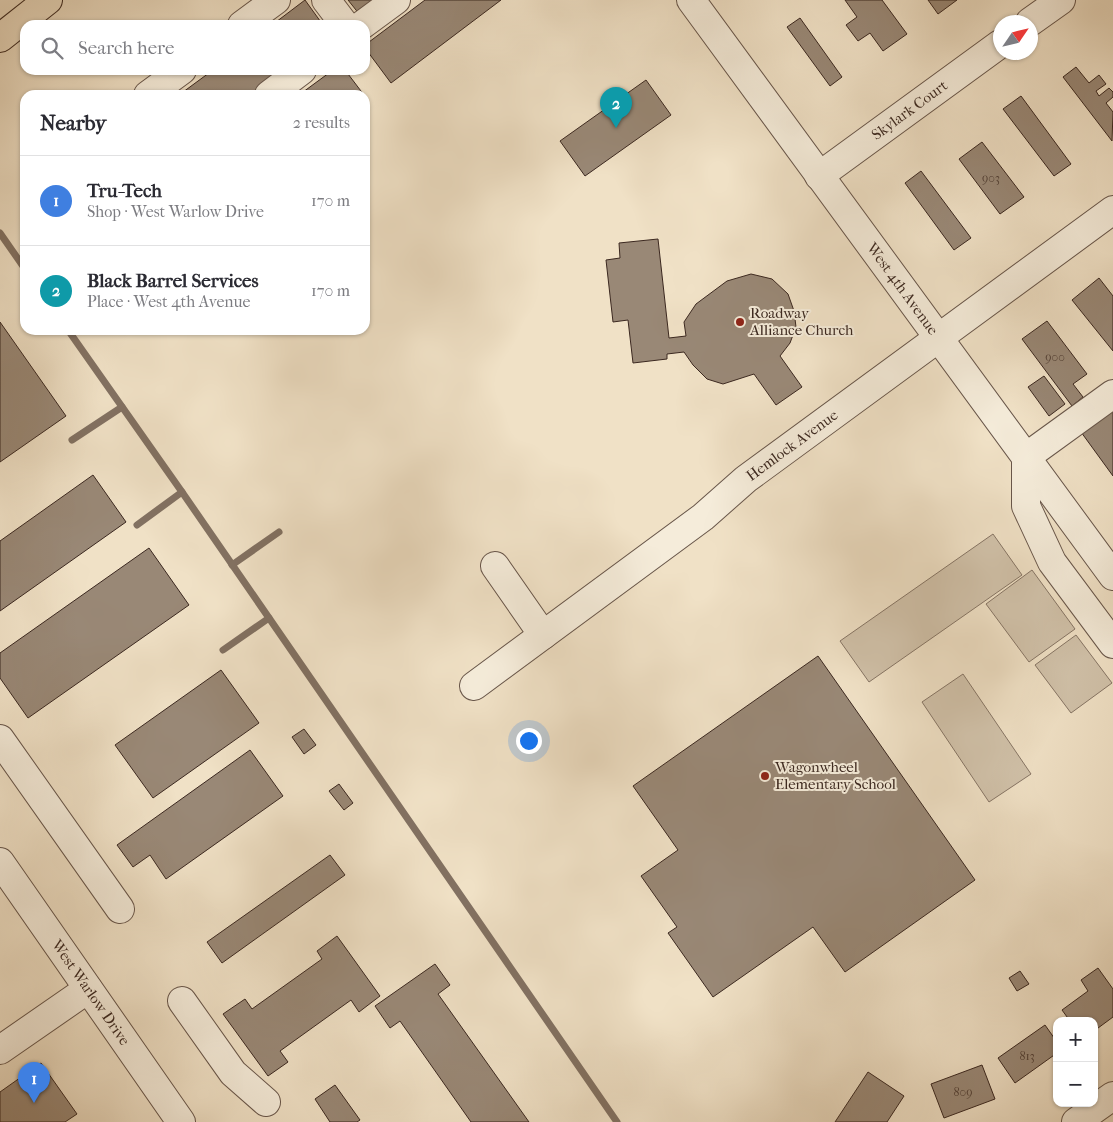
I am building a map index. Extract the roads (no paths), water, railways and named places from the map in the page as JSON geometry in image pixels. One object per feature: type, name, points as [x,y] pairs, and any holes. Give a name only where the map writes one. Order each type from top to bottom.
[{"type":"main road","points":[[23,20],[48,0]]},
{"type":"main road","points":[[0,38],[20,22]]},
{"type":"street","points":[[249,20],[276,0]]},
{"type":"street","points":[[326,0],[341,20]]},
{"type":"street","points":[[369,20],[396,0]]},
{"type":"street","name":"West 4th Avenue","points":[[691,0],[1113,576]]},
{"type":"street","points":[[1038,16],[1062,0]]},
{"type":"street","name":"Skylark Court","points":[[819,176],[993,49]]},
{"type":"street","points":[[155,90],[175,75]]},
{"type":"street","points":[[276,90],[295,75]]},
{"type":"street","name":"Hemlock Avenue","points":[[474,686],[703,517],[746,479],[1113,210]]},
{"type":"street","points":[[1113,394],[1026,457],[1026,506],[1052,562],[1113,644]]},
{"type":"street","points":[[495,566],[543,636]]},
{"type":"street","points":[[0,739],[120,909]]},
{"type":"street","name":"West Warlow Drive","points":[[0,862],[181,1122]]},
{"type":"street","points":[[0,1050],[88,989]]},
{"type":"street","points":[[182,1001],[233,1072],[266,1102]]},
{"type":"street","points":[[1076,1122],[1113,1096]]},
{"type":"waterway","points":[[0,233],[20,262]]},
{"type":"waterway","points":[[72,335],[617,1122]]},
{"type":"waterway","points":[[72,440],[122,407]]},
{"type":"waterway","points":[[137,525],[182,492]]},
{"type":"waterway","points":[[232,565],[279,532]]},
{"type":"waterway","points":[[223,650],[269,618]]},
{"type":"place","name":"Black Barrel Services","points":[[616,128]]},
{"type":"place","name":"Roadway Alliance Church","points":[[740,322]]},
{"type":"place","name":"Wagonwheel Elementary School","points":[[765,776]]},
{"type":"place","name":"Tru-Tech","points":[[34,1103]]}]
